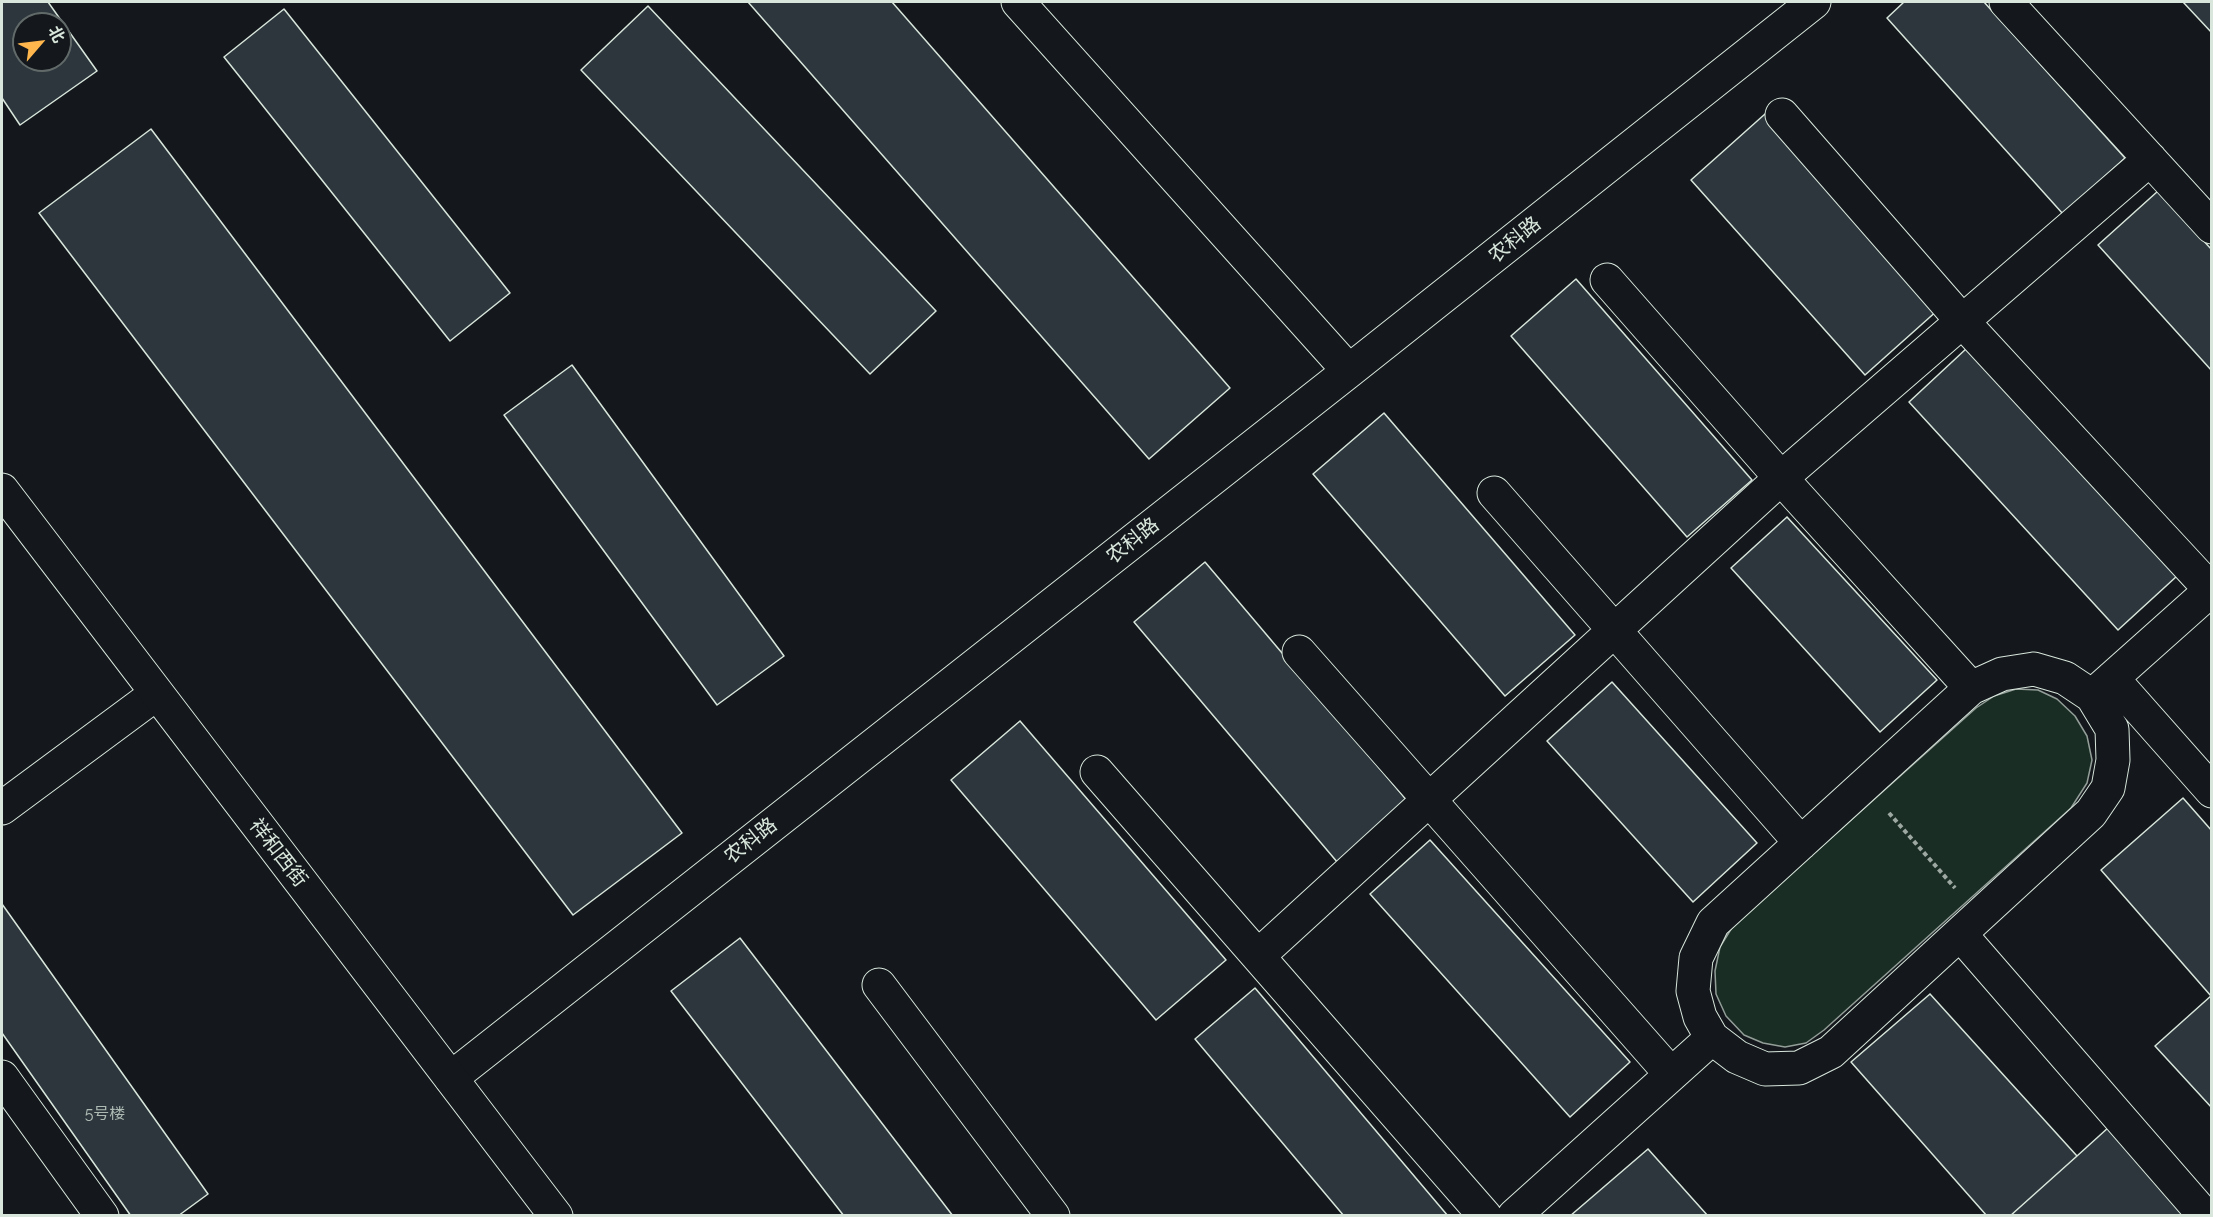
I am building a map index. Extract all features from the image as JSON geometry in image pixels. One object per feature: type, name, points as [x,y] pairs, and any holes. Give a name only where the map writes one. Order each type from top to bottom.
[{"type":"street","points":[[1018,2],[1349,371]]},
{"type":"street","name":"农科路","points":[[451,1078],[1814,2]]},
{"type":"street","points":[[2006,2],[2211,227]]},
{"type":"street","points":[[1782,115],[1963,322],[2211,589],[2102,687]]},
{"type":"street","points":[[1258,956],[1781,478],[2150,159]]},
{"type":"street","points":[[1607,280],[1781,478],[1971,688]]},
{"type":"street","name":"祥和西街","points":[[2,490],[556,1215]]},
{"type":"street","points":[[1494,493],[1801,843]]},
{"type":"street","points":[[1299,652],[1671,1074]]},
{"type":"street","points":[[2102,687],[2112,729],[2113,760],[2108,788],[2091,813],[1971,926],[1831,1052],[1799,1068],[1765,1069],[1737,1057],[1712,1038],[1700,1017],[1693,991],[1696,958],[1713,923],[1971,688],[2002,674],[2034,669],[2102,687],[2211,792]]},
{"type":"street","points":[[2,808],[156,694]]},
{"type":"street","points":[[1097,772],[1485,1215]]},
{"type":"street","points":[[1971,926],[2205,1215]]},
{"type":"street","points":[[879,985],[1053,1215]]},
{"type":"street","points":[[1514,1215],[1712,1038]]},
{"type":"street","points":[[2,1077],[102,1215]]},
{"type":"path","points":[[1864,786],[1971,926]]},
{"type":"green space","points":[[2016,689],[2038,690],[2057,699],[2075,716],[2087,736],[2092,760],[2087,783],[2071,808],[1824,1030],[1806,1043],[1785,1047],[1763,1043],[1744,1035],[1726,1016],[1716,994],[1715,971],[1720,947],[1733,926],[1976,708],[1994,696]]},
{"type":"building","points":[[2,2],[48,2],[55,12],[12,12],[12,72],[72,72],[72,36],[97,71],[20,125],[2,98]]},
{"type":"building","points":[[748,2],[892,2],[1230,388],[1149,459]]},
{"type":"building","points":[[1904,2],[1984,2],[2125,158],[2063,214],[1887,18]]},
{"type":"building","points":[[2183,2],[2212,2],[2212,33]]},
{"type":"building","points":[[648,6],[936,311],[870,374],[581,70]]},
{"type":"building","points":[[284,9],[510,293],[450,341],[224,57]]},
{"type":"building","points":[[1765,114],[1939,309],[1865,375],[1691,180]]},
{"type":"building","points":[[151,129],[682,833],[573,915],[39,213]]},
{"type":"building","points":[[2158,191],[2212,250],[2212,371],[2098,245]]},
{"type":"building","points":[[1576,279],[1752,480],[1687,537],[1511,336]]},
{"type":"building","points":[[1967,348],[2177,576],[2118,630],[1909,402]]},
{"type":"building","points":[[572,365],[784,656],[717,705],[504,415]]},
{"type":"building","points":[[1384,413],[1575,635],[1505,696],[1313,474]]},
{"type":"building","points":[[1787,517],[1937,680],[1880,732],[1731,568]]},
{"type":"building","points":[[1205,562],[1409,803],[1338,863],[1134,622]]},
{"type":"building","points":[[1612,682],[1757,843],[1693,902],[1547,741]]},
{"type":"building","points":[[1020,721],[1226,960],[1156,1020],[951,780]]},
{"type":"building","points":[[2183,798],[2212,831],[2211,996],[2101,870]]},
{"type":"building","points":[[1430,840],[1630,1062],[1570,1117],[1370,894]]},
{"type":"building","points":[[2,904],[208,1194],[178,1216],[131,1216],[2,1033]]},
{"type":"building","points":[[740,938],[953,1216],[844,1216],[671,991]]},
{"type":"building","points":[[1255,988],[1448,1216],[1344,1216],[1195,1039]]},
{"type":"building","points":[[1930,994],[2077,1156],[2010,1216],[1987,1216],[1851,1062]]},
{"type":"building","points":[[2212,995],[2212,1108],[2155,1046]]},
{"type":"building","points":[[2109,1127],[2187,1216],[2010,1216],[2077,1156]]},
{"type":"building","points":[[1648,1149],[1708,1216],[1570,1216]]}]
